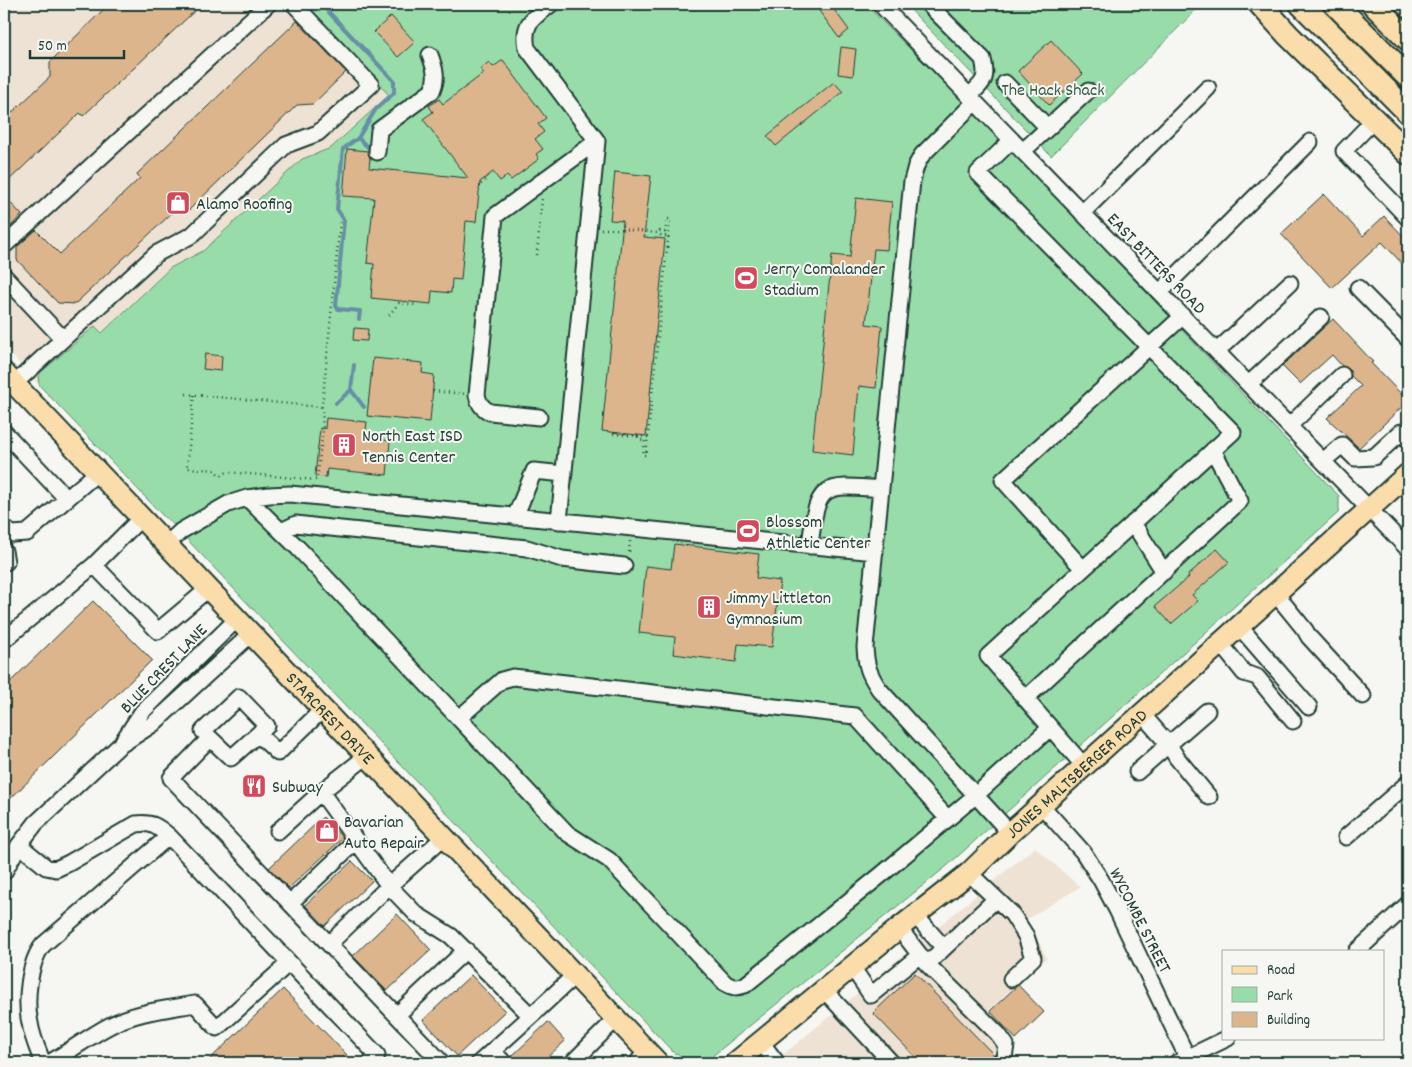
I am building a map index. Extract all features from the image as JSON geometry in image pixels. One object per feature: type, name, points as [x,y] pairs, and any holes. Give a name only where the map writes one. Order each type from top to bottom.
[{"type":"highway","points":[[1260,4],[1288,35],[1408,153]]},
{"type":"highway","points":[[1301,4],[1408,112]]},
{"type":"highway","points":[[1335,4],[1408,77]]},
{"type":"highway","points":[[1373,4],[1408,38]]},
{"type":"main road","name":"STARCREST DRIVE","points":[[9,378],[575,975],[616,1019],[648,1059]]},
{"type":"main road","name":"JONES MALTSBERGER ROAD","points":[[735,1063],[969,873],[1010,833],[1408,474]]},
{"type":"street","points":[[4,246],[268,4]]},
{"type":"street","points":[[9,378],[63,338],[156,254],[192,235],[286,145],[318,132],[371,85],[294,4]]},
{"type":"street","points":[[551,4],[526,26],[527,48],[597,141],[559,521]]},
{"type":"street","name":"EAST BITTERS ROAD","points":[[880,4],[1408,548]]},
{"type":"street","points":[[928,4],[983,59],[986,71],[982,84],[972,99],[922,155],[916,166],[912,181],[866,661],[871,676],[879,689],[1010,833]]},
{"type":"street","points":[[377,152],[379,130],[432,91],[436,83],[436,74],[430,55]]},
{"type":"street","points":[[1005,84],[1048,128]]},
{"type":"street","points":[[1082,213],[1208,88]]},
{"type":"street","points":[[1023,151],[1088,90]]},
{"type":"street","points":[[1375,119],[1344,151],[1408,218]]},
{"type":"street","points":[[1012,140],[978,173],[1233,432],[988,656],[1084,766]]},
{"type":"street","points":[[539,417],[490,412],[478,402],[477,395],[495,216],[597,141]]},
{"type":"street","points":[[1160,292],[1310,142]]},
{"type":"street","points":[[4,276],[63,338]]},
{"type":"street","points":[[1217,351],[1290,283]]},
{"type":"street","points":[[1358,288],[1408,339]]},
{"type":"street","points":[[1083,569],[1003,480],[1183,316]]},
{"type":"street","points":[[1249,384],[1321,317]]},
{"type":"street","points":[[1289,426],[1342,375]]},
{"type":"street","points":[[4,432],[67,499]]},
{"type":"street","points":[[1323,461],[1342,445],[1355,458],[1374,457],[1401,432],[1408,440]]},
{"type":"street","points":[[1025,700],[1240,501],[1213,450]]},
{"type":"street","points":[[515,517],[534,471],[564,474]]},
{"type":"street","points":[[4,528],[12,534],[28,533],[98,472]]},
{"type":"street","points":[[810,546],[814,513],[822,494],[828,490],[849,487],[881,489]]},
{"type":"street","points":[[167,544],[181,531],[228,504],[247,498],[290,494],[875,552]]},
{"type":"street","points":[[247,498],[281,531],[567,833],[609,860],[725,983],[731,987],[736,988],[745,985],[881,875],[976,795],[1050,728]]},
{"type":"street","points":[[4,640],[94,565],[141,518]]},
{"type":"street","points":[[1133,523],[1164,572]]},
{"type":"street","points":[[281,531],[296,524],[527,548],[562,559],[627,559]]},
{"type":"street","points":[[94,565],[158,631],[208,589]]},
{"type":"street","points":[[1275,593],[1306,630],[1309,637],[1363,696]]},
{"type":"street","name":"BLUE CREST LANE","points":[[119,746],[142,712],[237,619]]},
{"type":"street","points":[[1238,626],[1309,706]]},
{"type":"street","name":"BLUE CREST LANE","points":[[4,872],[19,844],[36,822],[119,746],[153,724],[251,634]]},
{"type":"street","points":[[1220,643],[1244,673],[1257,677],[1293,721]]},
{"type":"street","points":[[458,718],[502,680],[513,677],[855,716],[948,819]]},
{"type":"street","points":[[239,697],[267,726],[231,758],[210,738],[203,731],[239,697]]},
{"type":"street","points":[[258,734],[278,753],[323,710]]},
{"type":"street","points":[[1137,772],[1207,711]]},
{"type":"street","points":[[1142,714],[1170,745],[1177,758],[1209,797]]},
{"type":"street","points":[[210,738],[171,778],[442,1063]]},
{"type":"street","points":[[278,831],[321,792],[367,756]]},
{"type":"street","points":[[1346,837],[1408,784]]},
{"type":"street","points":[[321,792],[389,886],[416,914],[451,936],[531,1016]]},
{"type":"street","name":"WYCOMBE STREET","points":[[1041,805],[1083,852],[1102,880],[1184,1061]]},
{"type":"street","points":[[19,844],[46,867],[56,868],[69,863],[136,824],[145,822],[154,825],[169,836],[289,963],[377,1061]]},
{"type":"street","points":[[43,1063],[29,1022],[28,1000],[32,972],[38,952],[43,944],[169,836]]},
{"type":"street","points":[[330,944],[389,886],[444,837]]},
{"type":"street","points":[[290,903],[356,841]]},
{"type":"street","points":[[969,873],[1012,914],[1026,936],[1033,958],[1011,979]]},
{"type":"street","points":[[852,967],[871,994],[923,959],[944,948],[996,898]]},
{"type":"street","points":[[1358,950],[1408,904]]},
{"type":"street","points":[[915,915],[944,948]]},
{"type":"street","points":[[899,928],[923,959],[1006,1045],[1004,1058],[999,1063]]},
{"type":"street","points":[[397,1015],[466,950]]},
{"type":"street","points":[[49,1063],[109,1026],[158,1010],[195,1004],[216,1028],[289,963]]},
{"type":"street","points":[[480,1063],[575,975]]},
{"type":"street","points":[[824,990],[892,1063]]},
{"type":"street","points":[[572,1063],[616,1019]]},
{"type":"street","points":[[1184,1061],[1224,1040]]},
{"type":"street","points":[[761,1042],[777,1063]]},
{"type":"street","points":[[493,1051],[504,1063]]},
{"type":"path","points":[[481,184],[486,180]]},
{"type":"path","points":[[537,255],[542,198]]},
{"type":"path","points":[[600,229],[665,232],[666,219],[670,219],[646,455],[643,455],[645,440],[641,440],[638,436]]},
{"type":"path","points":[[194,394],[187,468],[215,470],[219,475],[227,472],[317,480],[323,428],[322,407],[340,222]]},
{"type":"path","points":[[657,232],[662,236],[668,236]]},
{"type":"path","points":[[389,315],[399,303],[417,305]]},
{"type":"path","points":[[433,391],[477,395]]},
{"type":"path","points":[[186,394],[322,407]]},
{"type":"path","points":[[613,434],[648,437]]},
{"type":"path","points":[[627,559],[630,538]]},
{"type":"shaded area","points":[[4,4],[304,4],[389,94],[331,148],[302,159],[203,251],[170,268],[102,333],[40,386],[4,347]]},
{"type":"shaded area","points":[[1035,847],[1080,887],[1027,919],[1047,958],[981,1017],[1017,1059],[1012,1063],[773,1063]]},
{"type":"green space","name":"Blossom Athletic Center","points":[[304,4],[865,4],[1023,162],[1339,496],[1339,512],[947,866],[705,1062],[693,1063],[686,1061],[677,1053],[675,1054],[39,384],[40,373],[95,326],[102,333],[170,268],[203,251],[302,159],[331,148],[389,95]]},
{"type":"green space","name":"The Hack Shack","points":[[905,4],[1202,4],[1051,156]]},
{"type":"building","points":[[109,4],[202,4],[83,116],[80,113],[4,185],[4,120],[50,77],[50,62]]},
{"type":"building","points":[[814,4],[830,4],[849,30],[839,38]]},
{"type":"building","points":[[391,16],[415,42],[398,57],[374,32]]},
{"type":"building","points":[[297,21],[346,72],[313,104],[297,105],[189,210],[173,212],[75,304],[58,303],[17,260],[17,247],[36,230],[60,254],[140,178],[137,174]]},
{"type":"building","points":[[1051,40],[1083,74],[1049,105],[1018,71]]},
{"type":"building","points":[[841,47],[856,49],[853,76],[838,74]]},
{"type":"building","points":[[503,60],[546,118],[538,124],[544,132],[535,139],[543,149],[536,154],[539,159],[511,180],[507,176],[500,181],[493,172],[480,182],[476,222],[466,221],[461,280],[452,279],[451,293],[432,291],[431,304],[371,298],[374,264],[367,263],[374,198],[343,196],[347,149],[368,151],[370,158],[369,168],[468,178],[423,119],[433,112],[429,106],[439,99],[443,104],[484,73],[480,69],[489,62],[493,67]]},
{"type":"building","points":[[834,82],[843,92],[776,146],[767,136]]},
{"type":"building","points":[[615,172],[651,176],[644,237],[665,239],[646,436],[602,431],[623,221],[610,220]]},
{"type":"building","points":[[1324,194],[1363,236],[1384,216],[1408,241],[1408,270],[1382,242],[1332,288],[1281,234]]},
{"type":"building","points":[[4,196],[22,215],[7,230],[4,230]]},
{"type":"building","points":[[856,198],[892,202],[887,250],[874,249],[866,324],[882,326],[876,388],[859,386],[853,455],[812,450],[832,255],[850,257]]},
{"type":"building","points":[[1333,319],[1373,362],[1371,363],[1408,401],[1359,448],[1327,418],[1361,386],[1351,376],[1349,369],[1342,366],[1332,355],[1300,384],[1282,366]]},
{"type":"building","points":[[354,328],[368,329],[367,341],[353,340]]},
{"type":"building","points":[[205,354],[222,356],[221,371],[203,369]]},
{"type":"building","points":[[373,358],[423,363],[422,373],[434,375],[430,422],[367,416]]},
{"type":"building","points":[[326,418],[367,422],[365,437],[390,441],[387,475],[327,469],[326,477],[315,476],[320,428],[325,429]]},
{"type":"building","name":"Jimmy Littleton Gymnasium","points":[[674,544],[759,554],[756,578],[780,581],[772,647],[738,644],[736,662],[673,654],[675,637],[639,633],[646,566],[671,569]]},
{"type":"building","points":[[1217,549],[1229,562],[1192,595],[1198,601],[1171,624],[1155,606],[1189,577],[1188,575]]},
{"type":"building","points":[[93,601],[152,660],[4,805],[4,688]]},
{"type":"building","points":[[323,817],[343,838],[289,888],[269,868]]},
{"type":"building","points":[[352,861],[372,881],[325,926],[305,905]]},
{"type":"building","points":[[397,914],[431,950],[387,991],[353,956]]},
{"type":"building","points":[[915,973],[994,1055],[990,1063],[921,1063],[873,1013]]},
{"type":"building","points":[[471,975],[505,1011],[457,1056],[423,1020]]},
{"type":"building","points":[[1018,985],[1044,1012],[1016,1039],[990,1011]]},
{"type":"building","points":[[283,989],[347,1055],[339,1063],[206,1063]]},
{"type":"building","points":[[548,1022],[565,1041],[541,1063],[519,1063],[512,1056]]},
{"type":"waterway","points":[[321,4],[394,81],[394,93],[376,109],[358,138],[343,149],[337,209],[344,220],[336,306],[338,309],[360,311],[359,319]]},
{"type":"waterway","points":[[358,138],[372,151]]},
{"type":"waterway","points":[[354,365],[351,390],[364,407]]},
{"type":"waterway","points":[[336,403],[351,390]]},
{"type":"place","name":"Alamo Roofing","points":[[178,203]]},
{"type":"place","name":"Jerry Comalander Stadium","points":[[746,278]]},
{"type":"place","name":"North East ISD Tennis Center","points":[[344,445]]},
{"type":"place","name":"Blossom Athletic Center","points":[[748,531]]},
{"type":"place","name":"Jimmy Littleton Gymnasium","points":[[709,607]]},
{"type":"place","name":"Subway","points":[[254,786]]},
{"type":"place","name":"Bavarian Auto Repair","points":[[327,831]]}]
